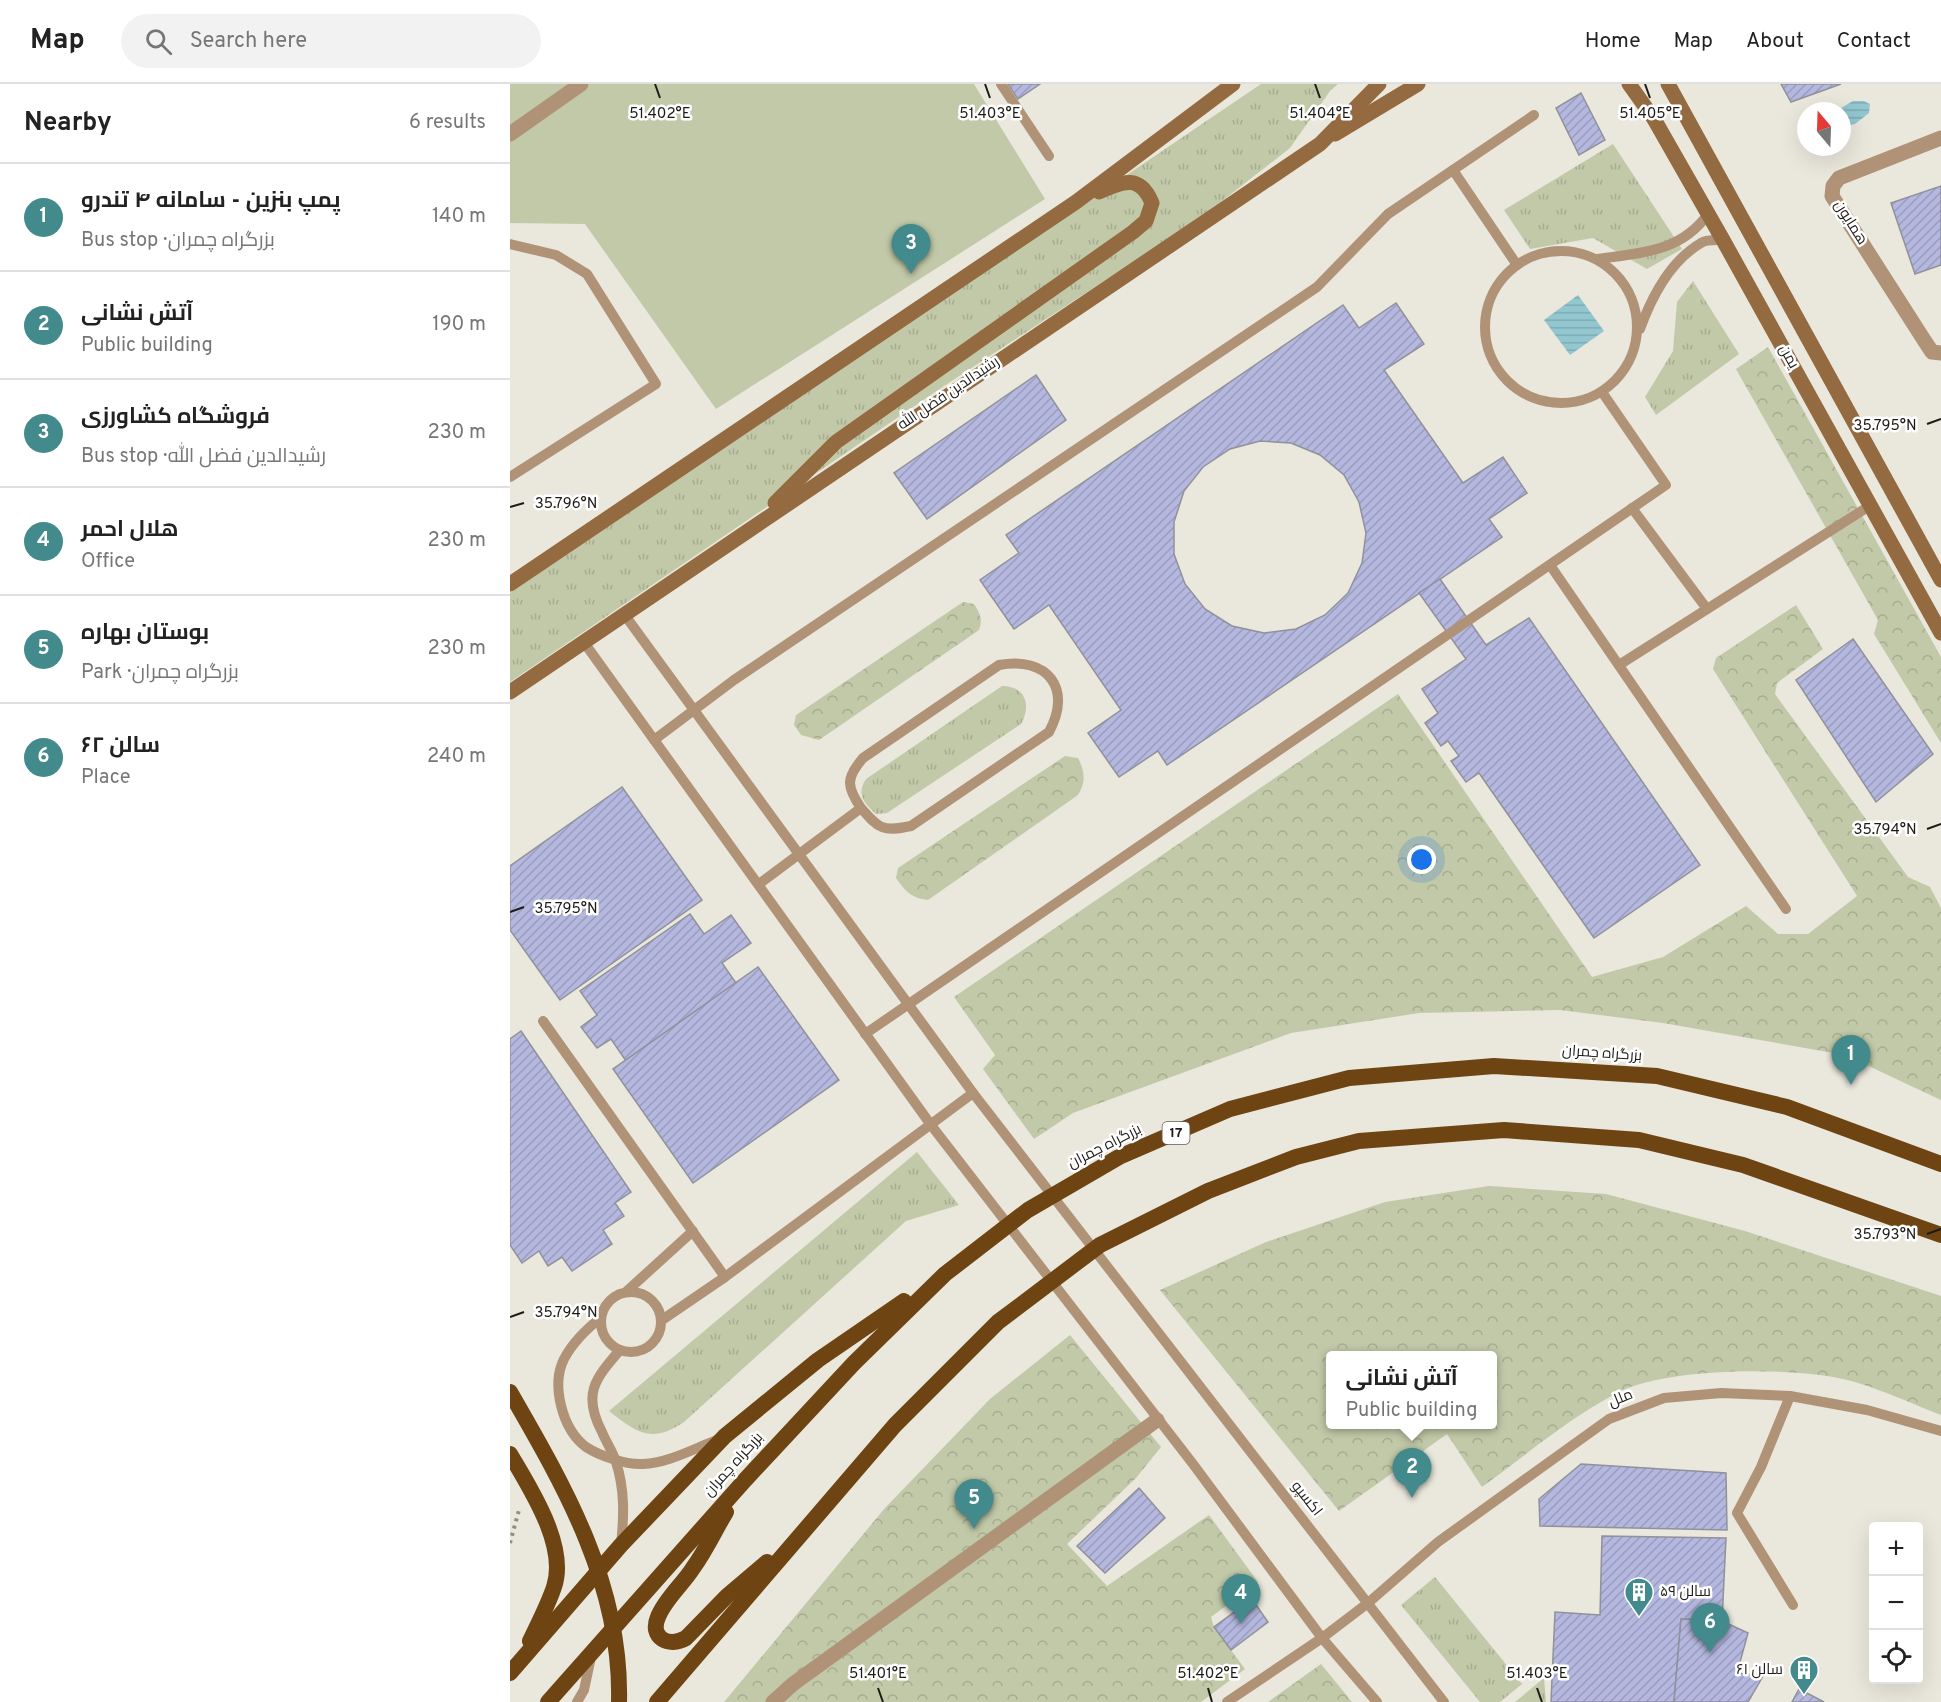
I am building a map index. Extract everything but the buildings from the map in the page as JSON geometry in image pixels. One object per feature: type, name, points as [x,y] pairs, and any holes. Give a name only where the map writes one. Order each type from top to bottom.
[{"type":"highway","name":"بزرگراه چمران","points":[[549,1702],[745,1480],[854,1363],[945,1274],[1028,1210],[1119,1158],[1230,1109],[1348,1078],[1494,1065],[1657,1076],[1787,1107],[1941,1162]]},
{"type":"highway","points":[[656,1702],[903,1417],[998,1322],[1101,1245],[1208,1191],[1296,1157],[1359,1141],[1504,1130],[1639,1140],[1743,1165],[1941,1235]]},
{"type":"highway","points":[[510,1673],[621,1545],[725,1436],[818,1359],[945,1274]]},
{"type":"highway","points":[[510,1392],[565,1489],[589,1543],[610,1611],[619,1664],[619,1702]]},
{"type":"highway","points":[[510,1454],[548,1528],[557,1567],[555,1586],[522,1658]]},
{"type":"highway","points":[[745,1480],[693,1568],[660,1611],[655,1629],[658,1637],[666,1643],[677,1643],[686,1638],[727,1596],[810,1524]]},
{"type":"main road","points":[[510,584],[1076,202],[1233,84]]},
{"type":"main road","name":"رشیدالدین فضل الله","points":[[510,692],[1320,144],[1378,84]]},
{"type":"main road","points":[[1320,144],[1418,84]]},
{"type":"main road","name":"یمن","points":[[1629,84],[1654,119],[1723,240],[1941,633]]},
{"type":"main road","name":"یمن","points":[[1668,84],[1941,580]]},
{"type":"main road","points":[[750,529],[836,442],[1133,232],[1146,220],[1152,203],[1146,189],[1134,182],[1116,185],[1076,202]]},
{"type":"street","points":[[510,134],[581,84]]},
{"type":"street","name":"همایون","points":[[1941,138],[1839,178],[1833,186],[1833,196],[1924,340],[1932,352],[1941,353]]},
{"type":"street","points":[[773,1702],[793,1684],[1157,1420]]},
{"type":"lane","points":[[1001,84],[1049,156]]},
{"type":"lane","points":[[654,740],[734,680],[1317,287],[1388,214],[1534,115]]},
{"type":"lane","points":[[1453,170],[1517,265]]},
{"type":"lane","points":[[1598,259],[1670,246],[1696,231],[1708,214]]},
{"type":"lane","points":[[1638,335],[1637,312],[1629,291],[1616,273],[1598,259],[1577,252],[1557,251],[1536,255],[1517,265],[1500,282],[1489,302],[1485,325],[1488,348],[1498,370],[1514,387],[1534,399],[1557,403],[1580,401],[1602,392],[1619,377],[1626,367],[1632,357],[1638,335],[1656,291],[1670,270],[1702,242],[1723,240]]},
{"type":"lane","points":[[510,244],[556,255],[586,274],[656,384],[510,477]]},
{"type":"lane","points":[[865,1034],[1666,485],[1602,392]]},
{"type":"lane","points":[[1619,665],[1871,505]]},
{"type":"lane","points":[[1632,508],[1707,609]]},
{"type":"lane","points":[[1550,565],[1786,909]]},
{"type":"lane","name":"اکسپو","points":[[624,614],[973,1093],[1444,1702]]},
{"type":"lane","points":[[583,641],[931,1125],[1101,1349],[1193,1464],[1322,1638],[1377,1702]]},
{"type":"lane","points":[[1018,662],[1036,666],[1051,679],[1059,696],[1058,715],[1049,732],[911,826],[892,830],[876,826],[861,808],[849,790],[851,772],[862,758],[999,665],[1018,662]]},
{"type":"lane","points":[[759,884],[861,808]]},
{"type":"lane","points":[[543,1021],[725,1277]]},
{"type":"lane","points":[[662,1320],[725,1277],[973,1093]]},
{"type":"lane","points":[[693,1231],[627,1291],[609,1300],[600,1318],[577,1338],[564,1360],[558,1385],[561,1403],[574,1432],[586,1446],[616,1460],[642,1464],[675,1457],[725,1436]]},
{"type":"lane","points":[[600,1318],[605,1338],[620,1350],[630,1353],[649,1346],[657,1339],[662,1320],[654,1302],[637,1291],[627,1291]]},
{"type":"lane","points":[[620,1350],[593,1384],[591,1401],[600,1429],[616,1460],[624,1515],[621,1545]]},
{"type":"lane","name":"ملل","points":[[1322,1638],[1368,1603],[1438,1542],[1609,1419],[1664,1398],[1721,1393],[1790,1396],[1868,1410],[1941,1431]]},
{"type":"lane","points":[[1790,1396],[1761,1467],[1737,1513],[1793,1605]]},
{"type":"lane","points":[[1227,1702],[1322,1638]]},
{"type":"lane","points":[[577,1702],[584,1689],[593,1651]]},
{"type":"green space","points":[[510,84],[974,84],[1045,199],[716,409],[585,224],[510,223]]},
{"type":"green space","points":[[1261,84],[1338,84],[1330,91],[1290,148],[1203,216],[944,386],[510,682],[510,593]]},
{"type":"green space","points":[[1613,144],[1682,249],[1647,269],[1593,238],[1530,249],[1504,210]]},
{"type":"green space","points":[[1693,281],[1739,354],[1656,415],[1645,397],[1673,351],[1677,302]]},
{"type":"green space","points":[[1768,347],[1941,657],[1941,743],[1874,634],[1878,620],[1736,369]]},
{"type":"green space","points":[[963,602],[974,604],[976,607],[981,620],[979,630],[819,740],[801,735],[794,725],[796,715]]},
{"type":"green space","points":[[1796,605],[1823,649],[1777,683],[1775,694],[1908,877],[1930,887],[1941,908],[1941,1100],[1845,1055],[1663,1023],[1560,1010],[1419,1013],[1291,1033],[1073,1113],[1034,1139],[983,1069],[995,1055],[954,997],[1398,694],[1592,977],[1663,957],[1746,906],[1778,934],[1808,934],[1857,896],[1713,669],[1716,658]]},
{"type":"green space","points":[[1002,686],[1016,689],[1024,698],[1026,710],[1021,724],[887,813],[876,814],[868,806],[862,794],[866,779]]},
{"type":"green space","points":[[1065,756],[1078,758],[1082,768],[1084,777],[1078,795],[928,900],[909,894],[896,878],[898,868]]},
{"type":"green space","points":[[917,1152],[959,1205],[906,1221],[684,1422],[662,1433],[645,1433],[636,1430],[609,1411]]},
{"type":"green space","points":[[1489,1186],[1606,1194],[1745,1231],[1941,1296],[1941,1415],[1863,1385],[1815,1374],[1757,1371],[1694,1374],[1638,1385],[1617,1393],[1565,1425],[1482,1487],[1447,1434],[1339,1511],[1160,1290],[1266,1242],[1385,1202]]},
{"type":"green space","points":[[1070,1335],[1161,1447],[1136,1478],[1067,1544],[1107,1586],[1209,1515],[1258,1582],[1211,1617],[1214,1627],[1245,1669],[1201,1702],[724,1702],[885,1508],[990,1399]]},
{"type":"green space","points":[[1435,1577],[1522,1684],[1500,1702],[1480,1702],[1401,1605]]},
{"type":"green space","points":[[1321,1664],[1352,1702],[1268,1702]]},
{"type":"green space","points":[[1544,1678],[1546,1702],[1515,1702]]},
{"type":"water","points":[[1864,101],[1870,104],[1869,113],[1851,125],[1851,102]]},
{"type":"water","points":[[1578,295],[1604,331],[1570,355],[1544,320]]},
{"type":"place","name":"فروشگاه کشاورزی","points":[[911,274]]},
{"type":"place","name":"پمپ بنزین - سامانه ۴ تندرو","points":[[1851,1085]]},
{"type":"place","name":"آتش نشانی","points":[[1412,1498]]},
{"type":"place","name":"بوستان بهاره","points":[[974,1529]]},
{"type":"place","name":"سالن ۵۹","points":[[1639,1618]]},
{"type":"place","name":"هلال احمر","points":[[1241,1624]]},
{"type":"place","name":"سالن ۶۲","points":[[1710,1653]]},
{"type":"place","name":"سالن ۶۱","points":[[1804,1696]]}]
